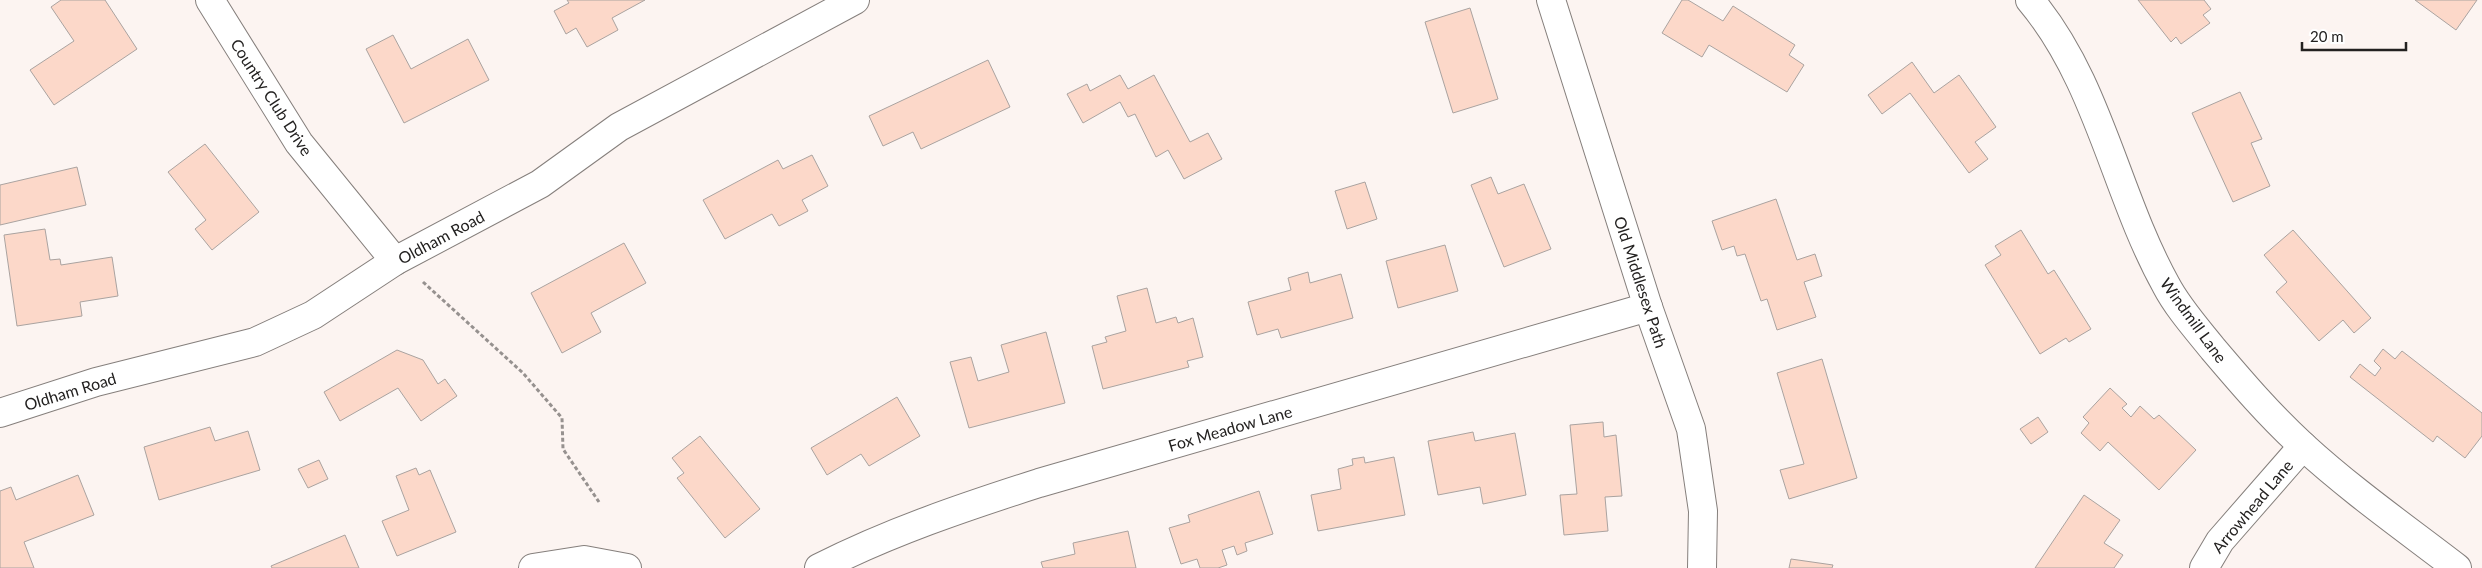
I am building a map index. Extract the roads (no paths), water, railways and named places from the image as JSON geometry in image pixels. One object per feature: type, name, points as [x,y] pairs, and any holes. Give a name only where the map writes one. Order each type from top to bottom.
[{"type":"street","name":"Country Club Drive","points":[[210,0],[299,143],[397,261]]},
{"type":"street","name":"Oldham Road","points":[[0,413],[96,382],[255,342],[313,315],[397,261],[540,184],[619,127],[855,0]]},
{"type":"street","name":"Old Middlesex Path","points":[[1551,0],[1648,307],[1691,429],[1703,511],[1702,568]]},
{"type":"street","name":"Windmill Lane","points":[[2030,0],[2046,19],[2073,62],[2142,239],[2167,287],[2243,385],[2303,446],[2457,568]]},
{"type":"street","name":"Fox Meadow Lane","points":[[819,568],[854,550],[948,512],[1039,483],[1648,307]]},
{"type":"street","name":"Arrowhead Lane","points":[[2204,568],[2220,541],[2303,446]]},
{"type":"street","points":[[534,568],[584,560],[626,568]]}]
